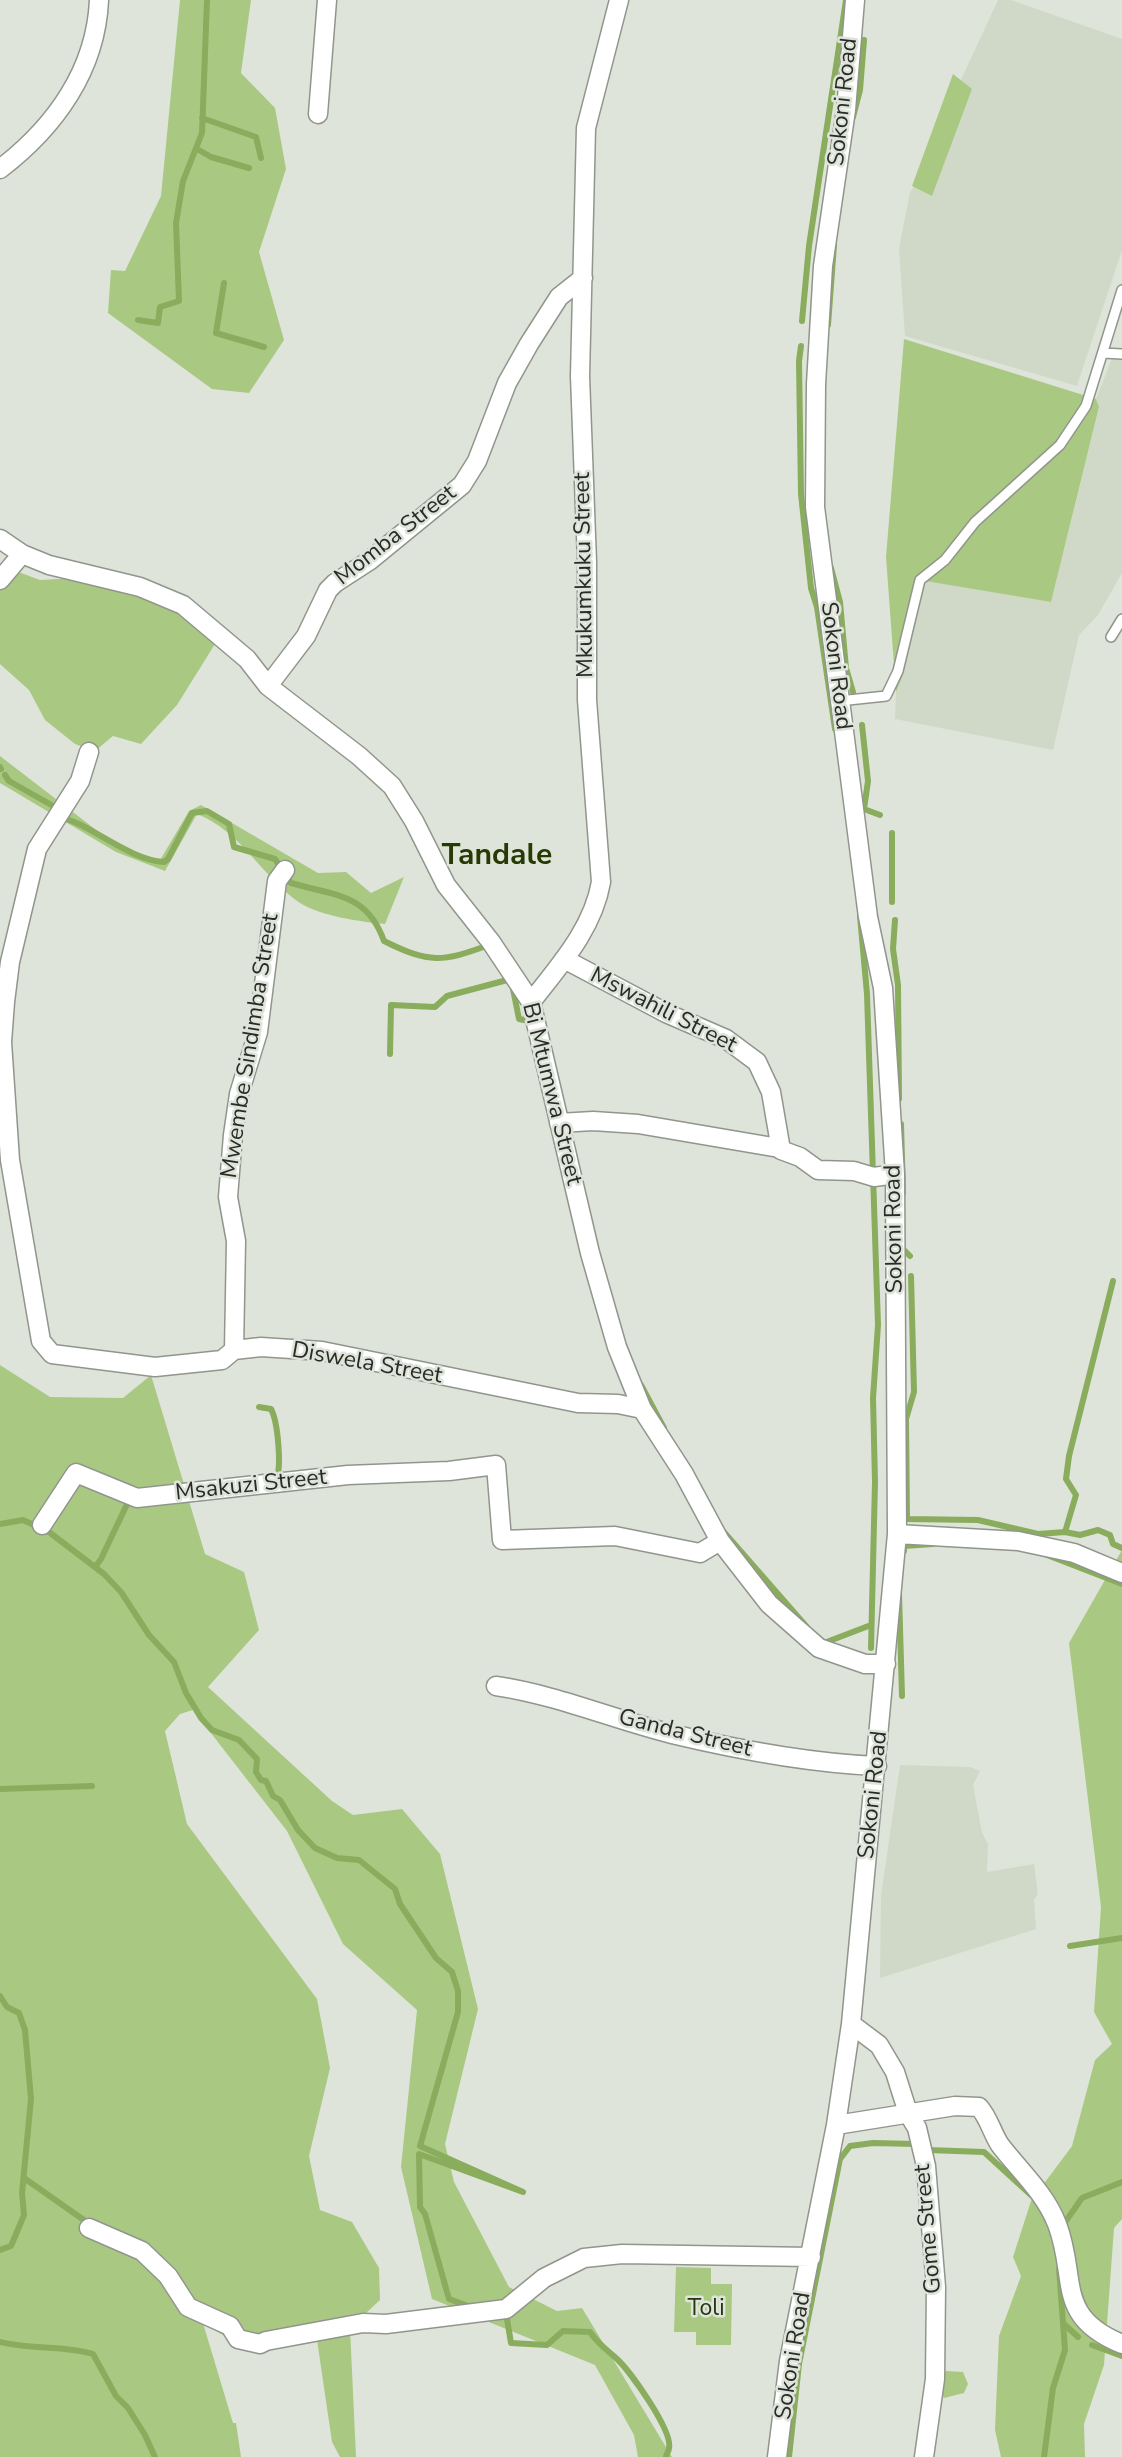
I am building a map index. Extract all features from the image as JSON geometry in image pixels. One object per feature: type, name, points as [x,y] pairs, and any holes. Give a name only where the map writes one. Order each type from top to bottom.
[{"type":"street","points":[[0,169],[41,135],[80,76],[93,44],[99,0]]},
{"type":"street","points":[[318,114],[327,0]]},
{"type":"street","name":"Mkukumkuku Street","points":[[531,1002],[564,959],[590,915],[601,882],[587,700],[587,562],[580,422],[586,128],[620,0]]},
{"type":"street","name":"Sokoni Road","points":[[777,2457],[789,2361],[836,2125],[851,2024],[887,1664],[897,1534],[895,1174],[883,988],[868,918],[815,507],[816,384],[823,266],[846,110],[855,0]]},
{"type":"street","name":"Momba Street","points":[[268,686],[306,636],[328,590],[369,561],[463,485],[477,461],[508,383],[529,344],[559,297],[583,278]]},
{"type":"street","name":"Bi Mtumwa Street","points":[[0,539],[22,554],[49,565],[140,587],[183,605],[247,659],[268,686],[359,756],[392,786],[414,821],[446,885],[491,942],[531,1002],[606,1311],[642,1409],[684,1474],[720,1541],[769,1604],[819,1648],[865,1664],[887,1664]]},
{"type":"street","points":[[0,580],[22,554]]},
{"type":"street","name":"Diswela Street","points":[[89,752],[80,781],[37,849],[10,962],[2,1042],[9,1160],[41,1341],[52,1354],[155,1367],[222,1360],[234,1350],[261,1347],[322,1352],[578,1403],[618,1404],[642,1409]]},
{"type":"street","name":"Mwembe Sindimba Street","points":[[234,1350],[236,1241],[228,1197],[233,1135],[239,1094],[257,1032],[277,881],[285,870]]},
{"type":"street","name":"Mswahili Street","points":[[564,959],[666,1013],[726,1039],[757,1062],[771,1092],[779,1148]]},
{"type":"street","points":[[559,1123],[629,1123],[779,1148],[818,1170],[854,1171],[874,1177],[895,1174]]},
{"type":"street","name":"Msakuzi Street","points":[[41,1525],[76,1473],[137,1498],[348,1475],[449,1471],[496,1465],[502,1541],[615,1536],[700,1553],[720,1541]]},
{"type":"street","points":[[897,1534],[1018,1541],[1074,1552],[1122,1573]]},
{"type":"street","name":"Ganda Street","points":[[496,1686],[543,1694],[671,1734],[768,1755],[877,1766]]},
{"type":"street","name":"Gome Street","points":[[851,2024],[879,2045],[895,2072],[908,2113],[917,2128],[926,2166],[936,2287],[935,2379],[924,2457]]},
{"type":"street","points":[[836,2125],[955,2106],[979,2107],[999,2143],[1045,2199],[1057,2225],[1075,2306],[1083,2321],[1122,2344]]},
{"type":"street","points":[[89,2228],[142,2251],[168,2276],[188,2307],[230,2326],[244,2342],[260,2344],[266,2340],[363,2323],[386,2325],[506,2309],[544,2278],[592,2256],[622,2254],[811,2257]]},
{"type":"lane","points":[[839,701],[886,696],[898,671],[920,580],[945,560],[975,522],[1060,444],[1086,406],[1122,290]]},
{"type":"lane","points":[[1103,353],[1122,354]]},
{"type":"lane","points":[[1111,637],[1122,619]]},
{"type":"shaded area","points":[[998,0],[1011,0],[1122,39],[1122,250],[1077,386],[905,336],[899,249],[910,192],[919,180],[940,125]]},
{"type":"shaded area","points":[[1113,356],[1122,357],[1122,573],[1098,615],[1079,635],[1053,750],[895,719],[896,692],[903,675],[925,581],[1051,602],[1099,408],[1096,399]]},
{"type":"shaded area","points":[[900,1765],[970,1767],[980,1771],[973,1785],[982,1833],[988,1844],[987,1872],[1034,1864],[1038,1895],[1034,1899],[1036,1929],[880,1978],[881,1896]]},
{"type":"green space","points":[[180,0],[251,0],[241,73],[275,108],[286,169],[259,252],[284,340],[249,393],[212,389],[108,313],[111,270],[125,271],[161,196]]},
{"type":"green space","points":[[953,74],[972,89],[932,196],[912,186]]},
{"type":"green space","points":[[904,339],[1096,399],[1099,407],[1051,602],[925,581],[903,675],[896,692],[886,557]]},
{"type":"green space","points":[[16,571],[40,580],[78,578],[172,608],[215,644],[177,705],[141,744],[113,736],[95,751],[75,744],[45,720],[29,690],[0,664],[0,584]]},
{"type":"green space","points":[[0,756],[117,846],[159,862],[189,811],[201,805],[318,873],[346,872],[371,893],[404,877],[385,924],[330,915],[300,903],[274,881],[226,831],[197,814],[165,871],[116,852],[0,783]]},
{"type":"green space","points":[[0,1365],[50,1397],[123,1398],[151,1375],[205,1554],[244,1572],[259,1630],[208,1687],[332,1801],[353,1815],[402,1809],[440,1854],[478,2009],[445,2144],[454,2182],[509,2287],[557,2311],[582,2308],[672,2457],[638,2457],[634,2435],[595,2365],[432,2299],[401,2167],[417,2010],[343,1944],[287,1831],[193,1710],[180,1714],[165,1731],[187,1824],[317,1999],[330,2068],[309,2156],[320,2210],[352,2222],[379,2268],[380,2300],[350,2328],[356,2457],[340,2457],[332,2442],[316,2333],[231,2340],[203,2323],[233,2423],[236,2423],[241,2457],[0,2457]]},
{"type":"green space","points":[[1122,1550],[1122,2219],[1114,2228],[1104,2365],[1084,2424],[1085,2457],[1001,2457],[995,2430],[999,2336],[1021,2276],[1013,2257],[1031,2201],[1072,2146],[1095,2060],[1112,2044],[1094,2012],[1101,1907],[1069,1643]]},
{"type":"green space","name":"Toli","points":[[676,2267],[711,2268],[711,2284],[732,2284],[731,2345],[696,2345],[696,2332],[674,2332]]},
{"type":"green space","points":[[946,2371],[963,2372],[968,2384],[964,2393],[944,2398],[937,2386],[938,2375]]},
{"type":"waterway","points":[[138,320],[158,323],[160,307],[179,301],[176,223],[183,181],[202,133],[207,0]]},
{"type":"waterway","points":[[802,321],[809,246],[846,0]]},
{"type":"waterway","points":[[853,117],[860,90],[864,40]]},
{"type":"waterway","points":[[202,118],[256,137],[261,158]]},
{"type":"waterway","points":[[197,149],[211,157],[249,168]]},
{"type":"waterway","points":[[828,325],[834,245]]},
{"type":"waterway","points":[[224,283],[216,333],[264,347]]},
{"type":"waterway","points":[[801,346],[801,494],[811,588],[817,607],[835,729]]},
{"type":"waterway","points":[[831,568],[840,602],[846,668],[853,692]]},
{"type":"waterway","points":[[862,725],[868,781],[864,809],[880,815]]},
{"type":"waterway","points":[[5,775],[9,781],[55,807],[58,818],[79,824],[135,854],[164,862],[192,813],[207,811],[229,824],[234,847],[275,859],[291,883],[335,894],[359,905],[377,925],[384,941],[413,954],[447,957],[489,945]]},
{"type":"waterway","points":[[892,833],[892,902]]},
{"type":"waterway","points":[[860,916],[867,994],[878,1325],[873,1398],[875,1482],[871,1648]]},
{"type":"waterway","points":[[895,920],[893,949],[898,985],[899,1099]]},
{"type":"waterway","points":[[390,1054],[391,1005],[435,1007],[447,996],[511,979]]},
{"type":"waterway","points":[[512,984],[519,1019],[534,1022]]},
{"type":"waterway","points":[[901,1124],[903,1193]]},
{"type":"waterway","points":[[899,1245],[910,1256]]},
{"type":"waterway","points":[[911,1276],[914,1392],[906,1419],[907,1519],[978,1520],[1038,1534],[1065,1532],[1080,1535],[1098,1530],[1110,1535],[1113,1544],[1122,1548]]},
{"type":"waterway","points":[[1065,1532],[1076,1495],[1066,1479],[1069,1456],[1113,1281]]},
{"type":"waterway","points":[[641,1385],[664,1428]]},
{"type":"waterway","points":[[259,1407],[271,1409],[276,1424],[279,1456],[276,1480]]},
{"type":"waterway","points":[[95,1567],[130,1498]]},
{"type":"waterway","points":[[0,1524],[23,1520],[49,1532],[104,1574],[121,1592],[149,1635],[174,1662],[186,1693],[201,1718],[212,1730],[239,1740],[257,1759],[256,1772],[261,1780],[266,1781],[273,1796],[280,1800],[298,1830],[315,1848],[337,1858],[359,1860],[395,1889],[400,1904],[436,1958],[452,1972],[458,1991],[458,2012],[420,2146],[523,2192],[419,2154],[420,2207],[425,2214],[449,2299],[471,2307]]},
{"type":"waterway","points":[[723,1531],[806,1626]]},
{"type":"waterway","points":[[904,1551],[904,1546],[933,1544]]},
{"type":"waterway","points":[[1047,1555],[1122,1584]]},
{"type":"waterway","points":[[899,1593],[902,1696]]},
{"type":"waterway","points":[[824,1643],[871,1625]]},
{"type":"waterway","points":[[0,1789],[92,1786]]},
{"type":"waterway","points":[[1070,1946],[1122,1938]]},
{"type":"waterway","points":[[0,1996],[7,2007],[19,2013],[25,2030],[31,2099],[22,2193],[24,2215],[11,2246],[0,2250]]},
{"type":"waterway","points":[[789,2457],[799,2364],[840,2159],[850,2146],[873,2143],[916,2144],[928,2150],[984,2152],[1031,2195]]},
{"type":"waterway","points":[[24,2178],[91,2225]]},
{"type":"waterway","points":[[1061,2228],[1082,2198],[1122,2182]]},
{"type":"waterway","points":[[1044,2457],[1053,2388],[1065,2350],[1059,2269]]},
{"type":"waterway","points":[[506,2313],[511,2343],[547,2345],[563,2331],[590,2332],[623,2366],[658,2416],[668,2440],[666,2457]]},
{"type":"waterway","points":[[1064,2324],[1078,2337]]},
{"type":"waterway","points":[[0,2342],[93,2354],[116,2396],[128,2408],[145,2435],[155,2457]]},
{"type":"waterway","points":[[1092,2345],[1122,2356]]},
{"type":"district","name":"Tandale","points":[[497,857]]}]
